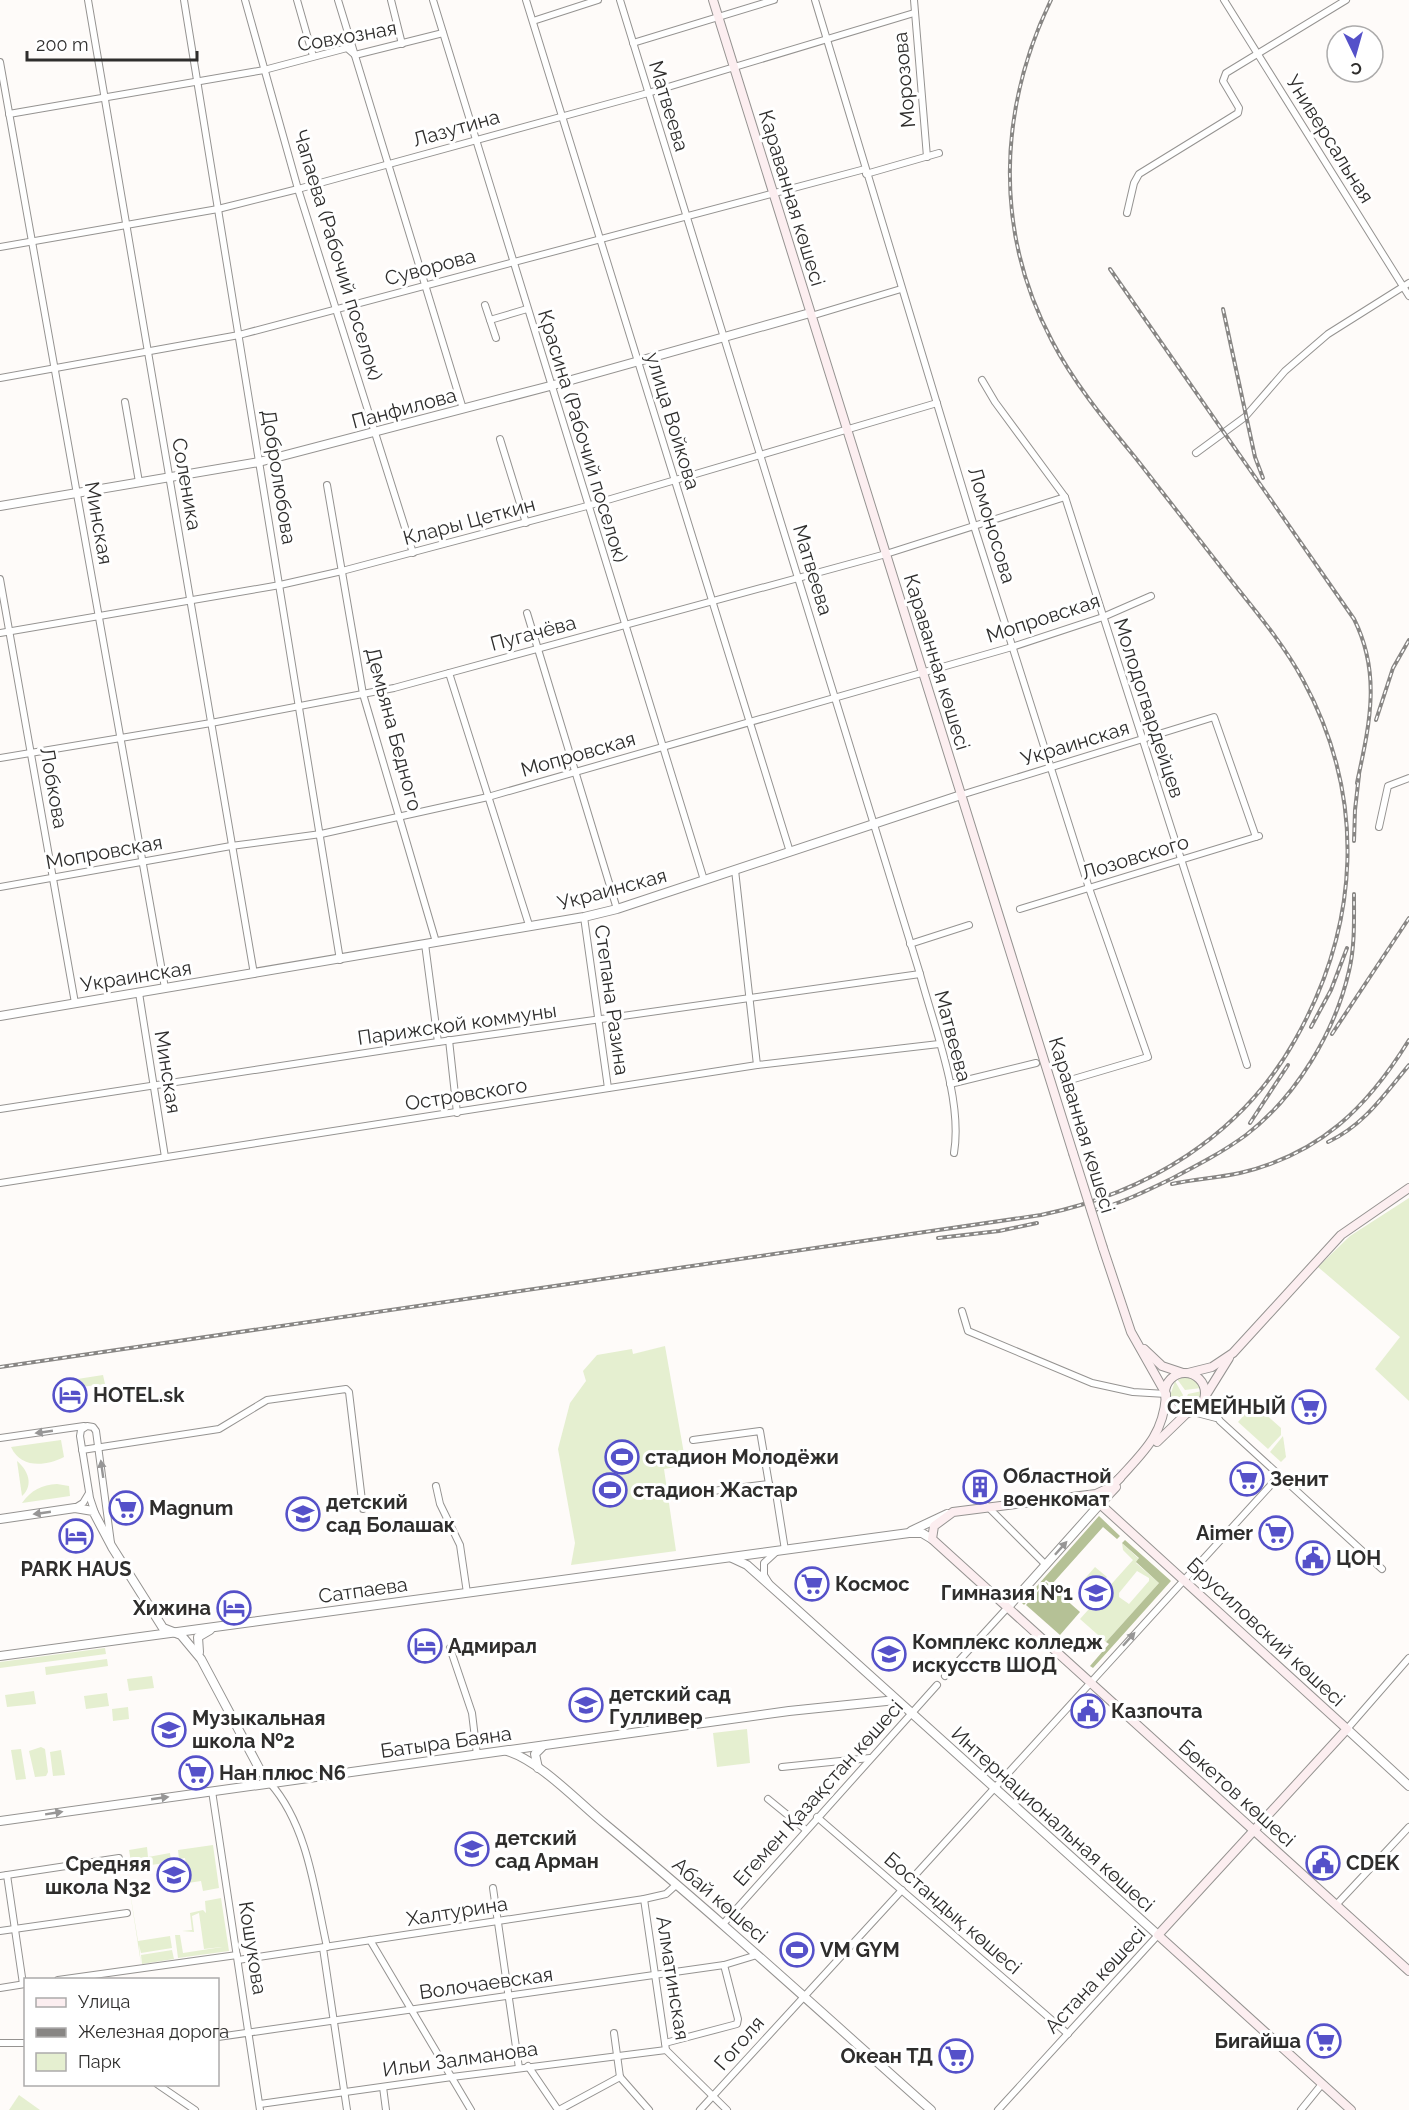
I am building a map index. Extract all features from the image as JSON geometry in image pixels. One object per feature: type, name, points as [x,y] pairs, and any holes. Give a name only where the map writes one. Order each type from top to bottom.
[{"type":"main road","name":"Караванная көшесі","points":[[713,0],[1103,1248],[1131,1332],[1166,1395]]},
{"type":"main road","points":[[1100,1504],[1163,1435],[1190,1412],[1201,1406],[1233,1353],[1341,1235],[1409,1188]]},
{"type":"main road","name":"Караванная көшесі","points":[[1131,1332],[1156,1362],[1187,1373]]},
{"type":"main road","points":[[1100,1504],[1101,1499],[1157,1434],[1163,1419],[1171,1379],[1212,1367],[1233,1353]]},
{"type":"main road","points":[[1187,1373],[1202,1382],[1205,1398]]},
{"type":"main road","points":[[1166,1395],[1173,1408],[1190,1412]]},
{"type":"main road","points":[[932,1539],[934,1526],[947,1514],[986,1506],[1089,1495],[1107,1489],[1120,1478]]},
{"type":"main road","name":"Брусиловский көшесі","points":[[1100,1504],[1347,1729]]},
{"type":"main road","name":"Бөкетов көшесі","points":[[932,1539],[1409,1971]]},
{"type":"main road","name":"Астана көшесі","points":[[1158,1935],[1347,1729]]},
{"type":"main road","name":"Интернациональная көшесі","points":[[1158,1935],[1351,2110]]},
{"type":"street","name":"Соленика","points":[[88,0],[254,974]]},
{"type":"street","name":"Добролюбова","points":[[184,0],[340,960]]},
{"type":"street","name":"Чапаева (Рабочий поселок)","points":[[245,0],[298,189],[413,553]]},
{"type":"street","points":[[297,0],[313,56]]},
{"type":"street","points":[[338,0],[463,409]]},
{"type":"street","points":[[392,0],[402,44]]},
{"type":"street","name":"Красина (Рабочий поселок)","points":[[433,0],[704,880]]},
{"type":"street","name":"улица Войкова","points":[[526,0],[748,723],[790,852]]},
{"type":"street","points":[[533,21],[598,0]]},
{"type":"street","name":"Матвеева","points":[[620,0],[920,974],[950,1084],[956,1128],[954,1153]]},
{"type":"street","points":[[633,43],[774,0]]},
{"type":"street","name":"Ломоносова","points":[[815,0],[865,172],[1012,647],[1089,888],[1148,1058],[1067,1081]]},
{"type":"street","name":"Морозова","points":[[914,0],[927,157]]},
{"type":"street","name":"Универсальная","points":[[1224,0],[1406,285],[1409,296]]},
{"type":"street","points":[[1127,213],[1134,183],[1139,174],[1238,112],[1239,108],[1223,78],[1226,73],[1257,52],[1346,0]]},
{"type":"street","name":"Лазутина","points":[[0,247],[218,209],[298,189],[648,93],[915,13]]},
{"type":"street","name":"Совхозная","points":[[9,114],[264,70],[347,48],[355,55],[443,33]]},
{"type":"street","name":"Минская","points":[[0,63],[165,988]]},
{"type":"street","name":"Суворова","points":[[0,378],[55,370],[239,335],[773,193],[939,153]]},
{"type":"street","points":[[1196,453],[1245,417],[1285,371],[1328,334],[1406,285]]},
{"type":"street","name":"Панфилова","points":[[0,506],[260,462],[901,290]]},
{"type":"street","points":[[485,305],[496,338]]},
{"type":"street","points":[[490,320],[527,309]]},
{"type":"street","name":"Молодогвардейцев","points":[[982,380],[994,402],[1065,496],[1247,1065]]},
{"type":"street","points":[[125,402],[139,482]]},
{"type":"street","name":"Клары Цеткин","points":[[0,633],[280,585],[342,572],[587,506],[937,403]]},
{"type":"street","points":[[500,439],[526,523]]},
{"type":"street","name":"Демьяна Бедного","points":[[327,485],[363,694],[436,942]]},
{"type":"street","name":"Пугачёва","points":[[0,758],[211,723],[363,694],[449,674],[886,554],[1065,496]]},
{"type":"street","name":"Лобкова","points":[[0,579],[75,1003]]},
{"type":"street","name":"Мопровская","points":[[0,887],[231,846],[321,834],[399,819],[488,797],[923,674],[1103,616],[1151,596]]},
{"type":"street","name":"Степана Разина","points":[[527,613],[617,909]]},
{"type":"street","points":[[449,674],[530,925]]},
{"type":"street","name":"Украинская","points":[[0,1016],[340,960],[584,917],[617,909],[961,795],[1214,717],[1257,837]]},
{"type":"street","points":[[1379,827],[1388,786],[1409,778]]},
{"type":"street","name":"Лозовского","points":[[1020,909],[1257,837]]},
{"type":"street","points":[[735,870],[757,1065]]},
{"type":"street","name":"Степана Разина","points":[[584,917],[608,1088]]},
{"type":"street","points":[[910,944],[969,925]]},
{"type":"street","points":[[425,944],[438,1042]]},
{"type":"street","name":"Парижской коммуны","points":[[0,1109],[449,1040],[599,1021],[920,974]]},
{"type":"street","name":"Минская","points":[[139,993],[165,1156]]},
{"type":"street","points":[[449,1040],[457,1113]]},
{"type":"street","name":"Островского","points":[[0,1183],[757,1065],[939,1044]]},
{"type":"street","points":[[950,1084],[1036,1063]]},
{"type":"street","points":[[962,1311],[968,1331],[1092,1383],[1133,1392],[1166,1395]]},
{"type":"street","points":[[82,1450],[219,1429],[267,1400],[346,1389],[349,1392],[363,1509]]},
{"type":"street","points":[[1205,1398],[1216,1418],[1382,1569]]},
{"type":"street","points":[[1190,1412],[1216,1418]]},
{"type":"street","points":[[87,1426],[80,1432],[89,1492],[95,1514],[112,1547],[162,1628],[168,1632],[180,1634],[201,1659],[260,1770],[283,1801],[305,1848],[325,1948],[347,2110]]},
{"type":"street","points":[[0,1438],[87,1426],[96,1430],[112,1547]]},
{"type":"street","points":[[693,1440],[760,1431],[769,1484],[776,1493],[783,1550],[771,1554],[764,1563],[764,1575],[772,1587]]},
{"type":"street","points":[[917,1873],[1183,1578],[1279,1476]]},
{"type":"street","points":[[688,1494],[769,1484]]},
{"type":"street","points":[[436,1486],[440,1504],[460,1545],[467,1593]]},
{"type":"street","points":[[75,1508],[84,1502],[89,1492]]},
{"type":"street","points":[[945,1676],[1100,1504],[1089,1495]]},
{"type":"street","points":[[1089,1495],[1094,1505],[1091,1514]]},
{"type":"street","points":[[986,1506],[1046,1565]]},
{"type":"street","points":[[0,1519],[75,1508],[85,1508],[95,1514]]},
{"type":"street","points":[[904,1533],[947,1514]]},
{"type":"street","name":"Сатпаева","points":[[0,1656],[904,1533]]},
{"type":"street","name":"Бөкетов көшесі","points":[[904,1533],[919,1533],[932,1539]]},
{"type":"street","name":"Интернациональная көшесі","points":[[730,1557],[747,1565],[772,1587],[1158,1935]]},
{"type":"street","points":[[201,1659],[198,1637],[223,1625]]},
{"type":"street","points":[[191,1645],[188,1634],[197,1628]]},
{"type":"street","points":[[450,1648],[472,1713],[477,1755]]},
{"type":"street","name":"Астана көшесі","points":[[1347,1729],[1409,1658]]},
{"type":"street","points":[[874,1701],[882,1694],[878,1683]]},
{"type":"street","name":"Егемен Қазақстан көшесі","points":[[723,1924],[937,1685]]},
{"type":"street","name":"Батыра Баяна","points":[[0,1821],[548,1745],[874,1701],[896,1700]]},
{"type":"street","name":"Брусиловский көшесі","points":[[1347,1729],[1409,1786]]},
{"type":"street","points":[[541,1771],[534,1762],[534,1755],[538,1749],[548,1745]]},
{"type":"street","name":"Абай көшесі","points":[[505,1751],[520,1756],[541,1771],[723,1924],[931,2110]]},
{"type":"street","points":[[782,1767],[870,1758]]},
{"type":"street","points":[[255,1785],[263,1780],[260,1770]]},
{"type":"street","name":"Кошукова","points":[[212,1791],[260,2107]]},
{"type":"street","points":[[768,1799],[806,1830]]},
{"type":"street","name":"Бостандық көшесі","points":[[818,1817],[1068,2034]]},
{"type":"street","points":[[1336,1905],[1409,1827]]},
{"type":"street","points":[[0,1988],[24,1984],[16,1929],[4,1875],[118,1858]]},
{"type":"street","name":"Халтурина","points":[[74,1978],[325,1948],[644,1899],[664,1895],[676,1885]]},
{"type":"street","points":[[494,1888],[507,1996],[519,2068]]},
{"type":"street","name":"Гоголя","points":[[700,2110],[802,1996],[902,1890]]},
{"type":"street","name":"Алматинская","points":[[644,1899],[666,2047],[727,2110]]},
{"type":"street","points":[[0,1931],[127,1913]]},
{"type":"street","name":"Астана көшесі","points":[[998,2110],[1158,1935]]},
{"type":"street","points":[[370,1940],[471,2110]]},
{"type":"street","name":"Волочаевская","points":[[219,2037],[724,1965],[757,1955]]},
{"type":"street","name":"Ильи Залманова","points":[[260,2107],[345,2092],[666,2047],[736,2024],[738,2019],[724,1965]]},
{"type":"street","points":[[614,2033],[620,2077],[649,2110]]},
{"type":"street","points":[[0,2043],[24,2043]]},
{"type":"street","points":[[528,2066],[559,2110],[620,2077]]},
{"type":"street","points":[[1301,2110],[1322,2084]]},
{"type":"street","points":[[159,2086],[195,2110]]},
{"type":"street","points":[[383,2087],[386,2110]]},
{"type":"green space","points":[[1409,1198],[1409,1401],[1375,1369],[1400,1337],[1318,1267],[1350,1236]]},
{"type":"green space","name":"стадион Молодёжи","points":[[665,1346],[686,1465],[664,1469],[676,1551],[571,1565],[575,1543],[558,1449],[570,1403],[586,1381],[583,1371],[597,1355],[632,1349],[633,1354]]},
{"type":"green space","points":[[103,1375],[105,1384],[73,1388],[71,1380]]},
{"type":"green space","points":[[1186,1377],[1195,1380],[1201,1388],[1185,1390],[1177,1379]]},
{"type":"green space","points":[[1175,1381],[1183,1395],[1179,1408],[1170,1396]]},
{"type":"green space","points":[[1202,1391],[1197,1405],[1182,1409],[1188,1394]]},
{"type":"green space","points":[[1254,1404],[1281,1428],[1281,1435],[1268,1449],[1238,1422]]},
{"type":"green space","points":[[1283,1436],[1286,1457],[1281,1462],[1270,1452]]},
{"type":"green space","points":[[61,1440],[64,1457],[42,1464],[34,1464],[21,1459],[11,1447]]},
{"type":"green space","points":[[17,1461],[27,1473],[29,1482],[22,1496]]},
{"type":"green space","points":[[57,1484],[69,1486],[70,1496],[22,1503],[37,1489]]},
{"type":"green space","points":[[1099,1516],[1120,1536],[1117,1539],[1103,1527],[1052,1584],[1046,1580],[1024,1605],[1022,1603]]},
{"type":"green space","points":[[1125,1540],[1171,1581],[1093,1668],[1090,1666],[1109,1644],[1106,1642],[1159,1583],[1136,1562],[1139,1558],[1122,1543]]},
{"type":"green space","points":[[1122,1543],[1139,1559],[1136,1563],[1159,1583],[1106,1642],[1080,1619],[1133,1560],[1123,1550]],"holes":[[[1137,1571],[1149,1578],[1149,1581],[1129,1604],[1119,1597],[1119,1593]]]},
{"type":"green space","points":[[1095,1567],[1107,1577],[1093,1593],[1081,1583]]},
{"type":"green space","points":[[1046,1582],[1080,1612],[1060,1635],[1026,1605]]},
{"type":"green space","points":[[105,1648],[106,1654],[0,1668],[0,1662]]},
{"type":"green space","points":[[107,1659],[108,1666],[46,1675],[45,1667]]},
{"type":"green space","points":[[152,1676],[154,1688],[129,1691],[127,1679]]},
{"type":"green space","points":[[34,1691],[36,1704],[7,1707],[5,1695]]},
{"type":"green space","points":[[107,1693],[109,1706],[86,1709],[84,1696]]},
{"type":"green space","points":[[128,1707],[129,1719],[113,1721],[112,1709]]},
{"type":"green space","points":[[747,1729],[750,1763],[717,1767],[713,1733]]},
{"type":"green space","points":[[41,1747],[45,1749],[48,1772],[46,1776],[35,1777],[29,1751]]},
{"type":"green space","points":[[21,1749],[26,1779],[16,1780],[11,1750]]},
{"type":"green space","points":[[61,1750],[65,1775],[53,1776],[50,1752]]},
{"type":"green space","points":[[213,1845],[219,1888],[203,1891],[201,1881],[188,1883],[185,1858],[179,1859],[178,1850]]},
{"type":"green space","points":[[147,1847],[148,1857],[170,1853],[171,1862],[132,1868],[129,1850]]},
{"type":"green space","points":[[127,1873],[138,1941],[170,1936],[172,1948],[141,1953],[139,1945],[141,1964]]},
{"type":"green space","points":[[221,1898],[229,1951],[178,1958],[175,1935],[180,1935],[183,1953],[222,1947],[204,1949],[199,1913],[192,1916],[194,1932],[182,1931],[192,1930],[190,1913],[203,1910],[206,1913],[205,1901]]},
{"type":"green space","points":[[172,1950],[174,1959],[142,1964],[141,1955]]},
{"type":"green space","points":[[19,2095],[40,2110],[9,2110]]},
{"type":"railway","points":[[0,1367],[1041,1215],[1118,1192],[1188,1155],[1219,1132],[1247,1105],[1273,1074],[1295,1040],[1317,996],[1333,952],[1343,907],[1347,861],[1346,815],[1338,770],[1324,725],[1288,654],[1081,388],[1052,341],[1033,300],[1020,257],[1012,214],[1010,171],[1013,127],[1021,84],[1033,42],[1051,0]]},
{"type":"railway","points":[[1110,269],[1354,619],[1363,640],[1370,680],[1369,721],[1357,783]]},
{"type":"railway","points":[[1223,309],[1255,457],[1263,478]]},
{"type":"railway","points":[[1376,720],[1393,668],[1409,640]]},
{"type":"railway","points":[[1354,841],[1359,775]]},
{"type":"railway","points":[[1095,1210],[1115,1204],[1171,1179],[1228,1147],[1264,1120],[1281,1102],[1311,1062],[1343,994],[1352,952],[1354,894]]},
{"type":"railway","points":[[1332,1034],[1409,918]]},
{"type":"railway","points":[[1311,1027],[1331,990],[1347,948]]},
{"type":"railway","points":[[1172,1184],[1232,1175],[1269,1165],[1318,1140],[1358,1107],[1376,1087],[1409,1040]]},
{"type":"railway","points":[[1250,1123],[1288,1065]]},
{"type":"railway","points":[[1328,1142],[1363,1118],[1409,1065]]},
{"type":"railway","points":[[938,1238],[999,1231],[1037,1223]]},
{"type":"place","name":"HOTEL.sk","points":[[70,1395]]},
{"type":"place","name":"СЕМЕЙНЫЙ","points":[[1309,1407]]},
{"type":"place","name":"стадион Молодёжи","points":[[622,1457]]},
{"type":"place","name":"Зенит","points":[[1247,1479]]},
{"type":"place","name":"Областной военкомат","points":[[980,1487]]},
{"type":"place","name":"стадион Жастар","points":[[610,1490]]},
{"type":"place","name":"Magnum","points":[[126,1508]]},
{"type":"place","name":"детский сад Болашак","points":[[303,1514]]},
{"type":"place","name":"Aimer","points":[[1276,1533]]},
{"type":"place","name":"PARK HAUS","points":[[76,1536]]},
{"type":"place","name":"ЦОН","points":[[1313,1558]]},
{"type":"place","name":"Космос","points":[[812,1584]]},
{"type":"place","name":"Гимназия №1","points":[[1096,1593]]},
{"type":"place","name":"Хижина","points":[[234,1608]]},
{"type":"place","name":"Адмирал","points":[[425,1646]]},
{"type":"place","name":"Комплекс колледж искусств ШОД","points":[[889,1654]]},
{"type":"place","name":"детский сад Гулливер","points":[[586,1705]]},
{"type":"place","name":"Казпочта","points":[[1088,1711]]},
{"type":"place","name":"Музыкальная школа №2","points":[[169,1730]]},
{"type":"place","name":"Нан плюс N6","points":[[196,1773]]},
{"type":"place","name":"детский сад Арман","points":[[472,1849]]},
{"type":"place","name":"CDEK","points":[[1323,1863]]},
{"type":"place","name":"Средняя школа N32","points":[[174,1875]]},
{"type":"place","name":"VM GYM","points":[[797,1950]]},
{"type":"place","name":"Бигайша","points":[[1324,2041]]},
{"type":"place","name":"Океан ТД","points":[[956,2056]]}]
